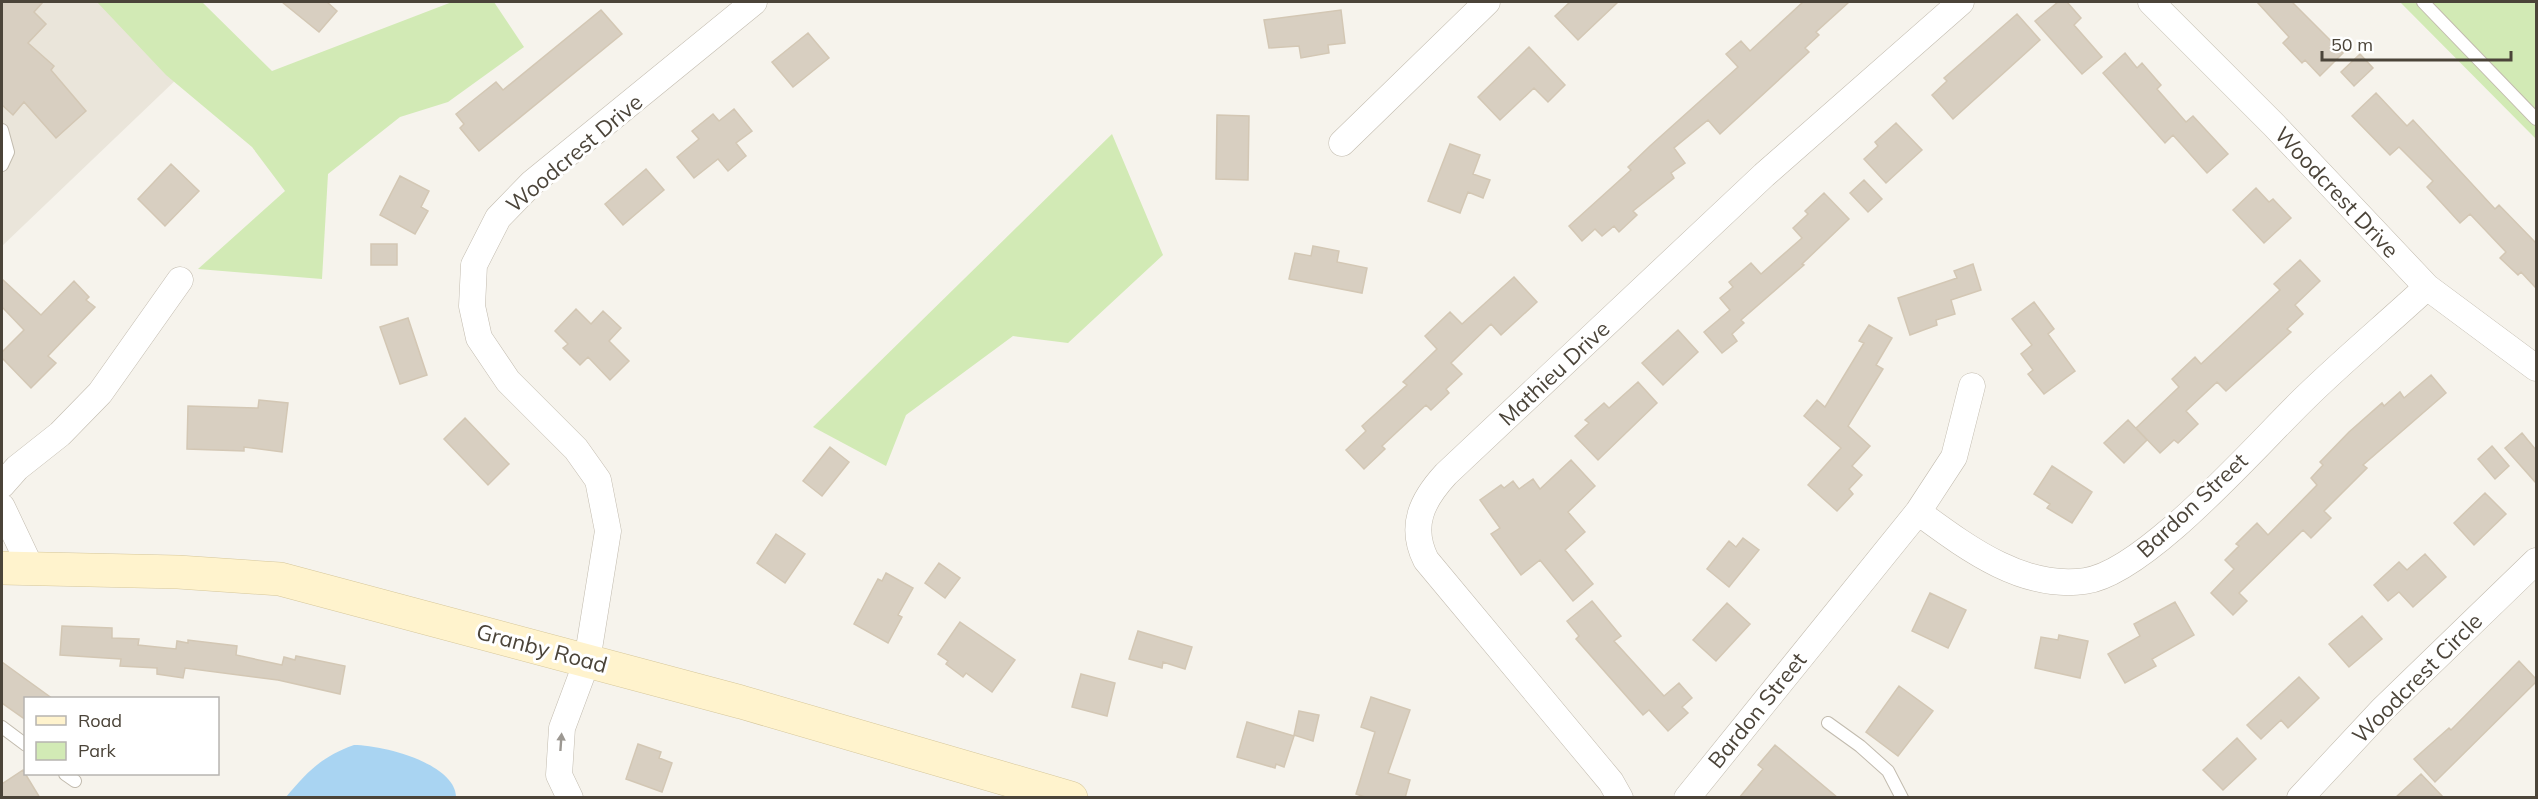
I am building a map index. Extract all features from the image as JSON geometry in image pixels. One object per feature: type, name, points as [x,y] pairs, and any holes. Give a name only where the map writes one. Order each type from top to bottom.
[{"type":"main road","name":"Granby Road","points":[[16,568],[178,572],[280,579],[764,708],[1071,798]]},
{"type":"street","name":"Woodcrest Drive","points":[[570,798],[559,775],[562,728],[587,661],[608,531],[598,480],[576,449],[508,381],[479,338],[472,306],[474,265],[498,218],[532,183],[754,2]]},
{"type":"street","points":[[1342,143],[1488,2]]},
{"type":"street","name":"Mathieu Drive","points":[[1620,798],[1611,782],[1426,560],[1418,534],[1422,507],[1432,489],[1446,474],[1764,175],[1961,2]]},
{"type":"street","name":"Woodcrest Drive","points":[[2151,2],[2274,125],[2427,287],[2536,368]]},
{"type":"street","points":[[2,485],[17,468],[60,434],[100,393],[180,280]]},
{"type":"street","name":"Bardon Street","points":[[1918,512],[1971,548],[2020,574],[2065,582],[2104,578],[2126,566],[2166,534],[2307,396],[2427,287]]},
{"type":"street","name":"Bardon Street","points":[[1687,798],[1918,512],[1954,457],[1972,386]]},
{"type":"street","points":[[2,507],[16,568]]},
{"type":"street","name":"Woodcrest Circle","points":[[2300,798],[2382,710],[2536,561]]},
{"type":"lane","points":[[2423,2],[2536,119]]},
{"type":"lane","points":[[2,130],[8,152],[2,165]]},
{"type":"lane","points":[[1828,723],[1860,746],[1888,771],[1902,798]]},
{"type":"lane","points":[[2,727],[24,744]]},
{"type":"shaded area","points":[[2,2],[116,2],[182,74],[2,246]]},
{"type":"green space","points":[[97,2],[202,2],[272,71],[452,2],[494,2],[524,47],[448,102],[400,117],[328,174],[322,279],[198,269],[285,191],[252,147],[166,75]]},
{"type":"green space","points":[[2400,2],[2536,2],[2536,139]]},
{"type":"green space","points":[[1112,134],[1163,255],[1068,343],[1013,336],[906,415],[886,466],[813,427]]},
{"type":"water","points":[[354,745],[398,752],[431,766],[444,775],[452,785],[456,797],[286,797],[316,766]]},
{"type":"building","points":[[2,2],[43,2],[34,12],[46,24],[28,43],[54,66],[51,70],[86,111],[56,138],[24,102],[13,115],[2,105]]},
{"type":"building","points":[[282,2],[327,2],[337,11],[319,32]]},
{"type":"building","points":[[1570,2],[1618,2],[1578,40],[1555,16]]},
{"type":"building","points":[[1803,2],[1849,2],[1816,32],[1819,35],[1805,48],[1809,52],[1720,134],[1708,120],[1674,148],[1685,163],[1671,173],[1674,178],[1633,211],[1637,215],[1619,232],[1614,226],[1602,236],[1595,229],[1582,241],[1569,226],[1631,170],[1628,167],[1650,146],[1738,67],[1726,54],[1741,41],[1750,51]]},
{"type":"building","points":[[2058,2],[2067,2],[2081,18],[2074,25],[2102,57],[2082,74],[2035,21]]},
{"type":"building","points":[[2257,2],[2292,2],[2343,53],[2320,76],[2305,60],[2302,63],[2283,43],[2289,37]]},
{"type":"building","points":[[601,10],[622,34],[479,151],[460,128],[464,124],[456,114],[496,82],[503,90]]},
{"type":"building","points":[[1341,10],[1345,43],[1328,45],[1329,53],[1301,58],[1299,46],[1269,48],[1264,20]]},
{"type":"building","points":[[2017,14],[2040,40],[1953,119],[1932,95],[1947,81],[1944,78]]},
{"type":"building","points":[[808,33],[829,58],[793,87],[772,62]]},
{"type":"building","points":[[1529,47],[1565,85],[1548,102],[1534,88],[1500,120],[1478,97]]},
{"type":"building","points":[[2125,53],[2137,68],[2142,63],[2161,85],[2157,89],[2186,122],[2193,116],[2228,154],[2207,173],[2173,135],[2165,143],[2103,73]]},
{"type":"building","points":[[2360,54],[2373,68],[2354,86],[2341,72]]},
{"type":"building","points":[[2376,93],[2407,126],[2413,120],[2495,209],[2499,205],[2536,243],[2536,288],[2521,272],[2518,275],[2500,258],[2506,252],[2470,214],[2460,223],[2427,187],[2433,181],[2399,147],[2390,155],[2352,116]]},
{"type":"building","points":[[734,109],[752,131],[736,143],[746,156],[728,171],[718,159],[694,178],[677,157],[699,139],[692,131],[713,114],[719,121]]},
{"type":"building","points":[[1217,115],[1249,116],[1248,180],[1216,179]]},
{"type":"building","points":[[1896,123],[1922,150],[1886,183],[1864,159],[1878,146],[1875,142]]},
{"type":"building","points":[[1450,144],[1480,155],[1473,174],[1490,180],[1483,198],[1468,192],[1460,213],[1428,201]]},
{"type":"building","points":[[171,164],[199,191],[165,226],[138,199]]},
{"type":"building","points":[[646,169],[664,190],[623,225],[605,204]]},
{"type":"building","points":[[400,176],[429,191],[421,207],[428,211],[415,234],[380,215]]},
{"type":"building","points":[[1864,180],[1882,199],[1868,212],[1850,193]]},
{"type":"building","points":[[2256,188],[2269,202],[2273,199],[2291,218],[2264,243],[2233,210]]},
{"type":"building","points":[[1824,193],[1849,219],[1802,264],[1804,265],[1741,320],[1744,323],[1732,334],[1737,341],[1722,353],[1704,332],[1730,310],[1720,298],[1733,287],[1729,282],[1751,263],[1761,274],[1802,238],[1793,228],[1808,214],[1805,211]]},
{"type":"building","points":[[371,244],[397,244],[397,265],[371,265]]},
{"type":"building","points":[[1313,246],[1339,251],[1337,262],[1367,268],[1362,293],[1289,279],[1295,253],[1311,256]]},
{"type":"building","points":[[2300,260],[2320,281],[2295,305],[2303,314],[2287,329],[2291,332],[2226,391],[2217,382],[2186,411],[2198,424],[2178,443],[2174,440],[2160,453],[2136,428],[2179,387],[2172,379],[2195,357],[2201,364],[2280,290],[2274,284]]},
{"type":"building","points":[[1973,264],[1981,290],[1951,300],[1955,314],[1936,320],[1937,325],[1910,335],[1898,298],[1957,278],[1954,271]]},
{"type":"building","points":[[1514,277],[1537,302],[1501,335],[1491,324],[1451,363],[1462,374],[1446,389],[1449,393],[1431,410],[1426,405],[1382,446],[1385,449],[1364,469],[1346,450],[1366,431],[1362,426],[1407,385],[1403,382],[1437,349],[1425,336],[1450,312],[1462,324]]},
{"type":"building","points":[[2,279],[41,315],[74,281],[89,297],[86,300],[95,307],[48,356],[56,363],[31,388],[2,358],[2,352],[24,330],[2,307]]},
{"type":"building","points":[[2034,302],[2054,329],[2048,334],[2075,371],[2044,394],[2028,374],[2033,370],[2021,354],[2032,345],[2012,319]]},
{"type":"building","points":[[576,309],[591,324],[603,311],[621,328],[609,341],[629,361],[610,380],[588,357],[580,365],[563,348],[568,344],[555,331]]},
{"type":"building","points":[[408,318],[427,375],[400,384],[380,327]]},
{"type":"building","points":[[1869,325],[1892,338],[1876,365],[1883,369],[1848,426],[1870,446],[1852,466],[1862,475],[1849,489],[1853,494],[1837,511],[1808,485],[1841,448],[1804,416],[1817,400],[1825,407],[1864,343],[1859,341]]},
{"type":"building","points":[[1678,330],[1698,352],[1663,385],[1642,363]]},
{"type":"building","points":[[2431,375],[2446,393],[2363,465],[2367,468],[2324,511],[2331,518],[2311,538],[2303,530],[2239,593],[2247,601],[2233,615],[2211,593],[2234,569],[2225,560],[2239,546],[2236,544],[2257,523],[2268,535],[2317,485],[2311,478],[2323,465],[2320,462],[2349,432],[2382,403],[2384,406],[2400,392],[2404,398]]},
{"type":"building","points":[[1638,382],[1657,403],[1598,460],[1575,436],[1589,423],[1585,420],[1604,403],[1609,408]]},
{"type":"building","points":[[259,400],[288,403],[282,452],[244,447],[244,451],[187,449],[188,406],[258,408]]},
{"type":"building","points":[[465,418],[509,464],[488,485],[444,439]]},
{"type":"building","points":[[2128,420],[2147,440],[2124,463],[2104,443]]},
{"type":"building","points":[[2522,433],[2536,450],[2536,483],[2505,448]]},
{"type":"building","points":[[2492,446],[2509,466],[2495,479],[2478,459]]},
{"type":"building","points":[[830,447],[849,462],[822,496],[803,481]]},
{"type":"building","points":[[1571,460],[1595,486],[1568,512],[1585,532],[1565,550],[1593,584],[1573,601],[1540,560],[1521,575],[1491,534],[1500,528],[1480,500],[1501,485],[1504,488],[1513,481],[1519,489],[1533,479],[1540,489]]},
{"type":"building","points":[[2052,466],[2092,492],[2072,523],[2047,508],[2050,504],[2034,494]]},
{"type":"building","points":[[2485,493],[2506,514],[2474,545],[2454,523]]},
{"type":"building","points":[[776,534],[805,554],[785,583],[757,563]]},
{"type":"building","points":[[1743,538],[1759,550],[1729,587],[1707,569],[1729,541],[1736,547]]},
{"type":"building","points":[[2425,554],[2446,577],[2413,607],[2399,592],[2388,601],[2374,585],[2399,562],[2407,570]]},
{"type":"building","points":[[939,563],[960,578],[945,598],[925,583]]},
{"type":"building","points":[[886,573],[913,588],[898,615],[902,617],[888,643],[854,624],[878,579],[882,581]]},
{"type":"building","points":[[1930,593],[1966,610],[1948,648],[1912,631]]},
{"type":"building","points":[[1592,601],[1621,636],[1614,641],[1664,696],[1679,683],[1692,698],[1682,707],[1688,713],[1668,731],[1649,710],[1643,715],[1576,639],[1579,636],[1567,621]]},
{"type":"building","points":[[2175,602],[2194,635],[2152,659],[2156,666],[2125,683],[2108,654],[2140,636],[2134,624]]},
{"type":"building","points":[[1727,603],[1750,624],[1716,661],[1693,640]]},
{"type":"building","points":[[2362,616],[2382,639],[2349,667],[2329,644]]},
{"type":"building","points":[[960,622],[1015,660],[992,692],[966,673],[963,677],[946,664],[948,661],[938,654]]},
{"type":"building","points":[[62,626],[112,628],[112,638],[139,639],[138,645],[176,649],[177,641],[188,643],[188,640],[237,646],[236,655],[282,665],[284,657],[295,660],[296,656],[345,666],[340,694],[278,680],[185,668],[183,678],[157,674],[157,668],[120,666],[121,659],[60,655]]},
{"type":"building","points":[[1138,631],[1192,647],[1185,669],[1163,662],[1162,668],[1129,659]]},
{"type":"building","points":[[2059,635],[2088,641],[2080,678],[2035,668],[2041,637],[2058,640]]},
{"type":"building","points":[[2519,661],[2536,679],[2536,682],[2435,782],[2414,759],[2449,728],[2451,730]]},
{"type":"building","points":[[2,662],[50,697],[24,697],[24,719],[2,703]]},
{"type":"building","points":[[1081,674],[1115,683],[1107,716],[1072,707]]},
{"type":"building","points":[[2299,677],[2319,698],[2288,728],[2281,720],[2261,739],[2247,725]]},
{"type":"building","points":[[1899,686],[1933,711],[1898,756],[1866,732]]},
{"type":"building","points":[[1371,697],[1410,710],[1388,773],[1410,780],[1405,798],[1368,798],[1356,794],[1375,732],[1361,727]]},
{"type":"building","points":[[1299,711],[1319,715],[1313,741],[1294,735]]},
{"type":"building","points":[[1247,722],[1294,736],[1284,767],[1276,764],[1275,768],[1237,757]]},
{"type":"building","points":[[2237,738],[2256,759],[2223,790],[2203,770]]},
{"type":"building","points":[[638,744],[661,752],[659,758],[672,763],[662,792],[626,779]]},
{"type":"building","points":[[1775,745],[1838,798],[1739,798],[1763,769],[1758,765]]},
{"type":"building","points":[[23,770],[40,798],[2,798],[2,784]]},
{"type":"building","points":[[2421,774],[2444,798],[2395,798]]}]
